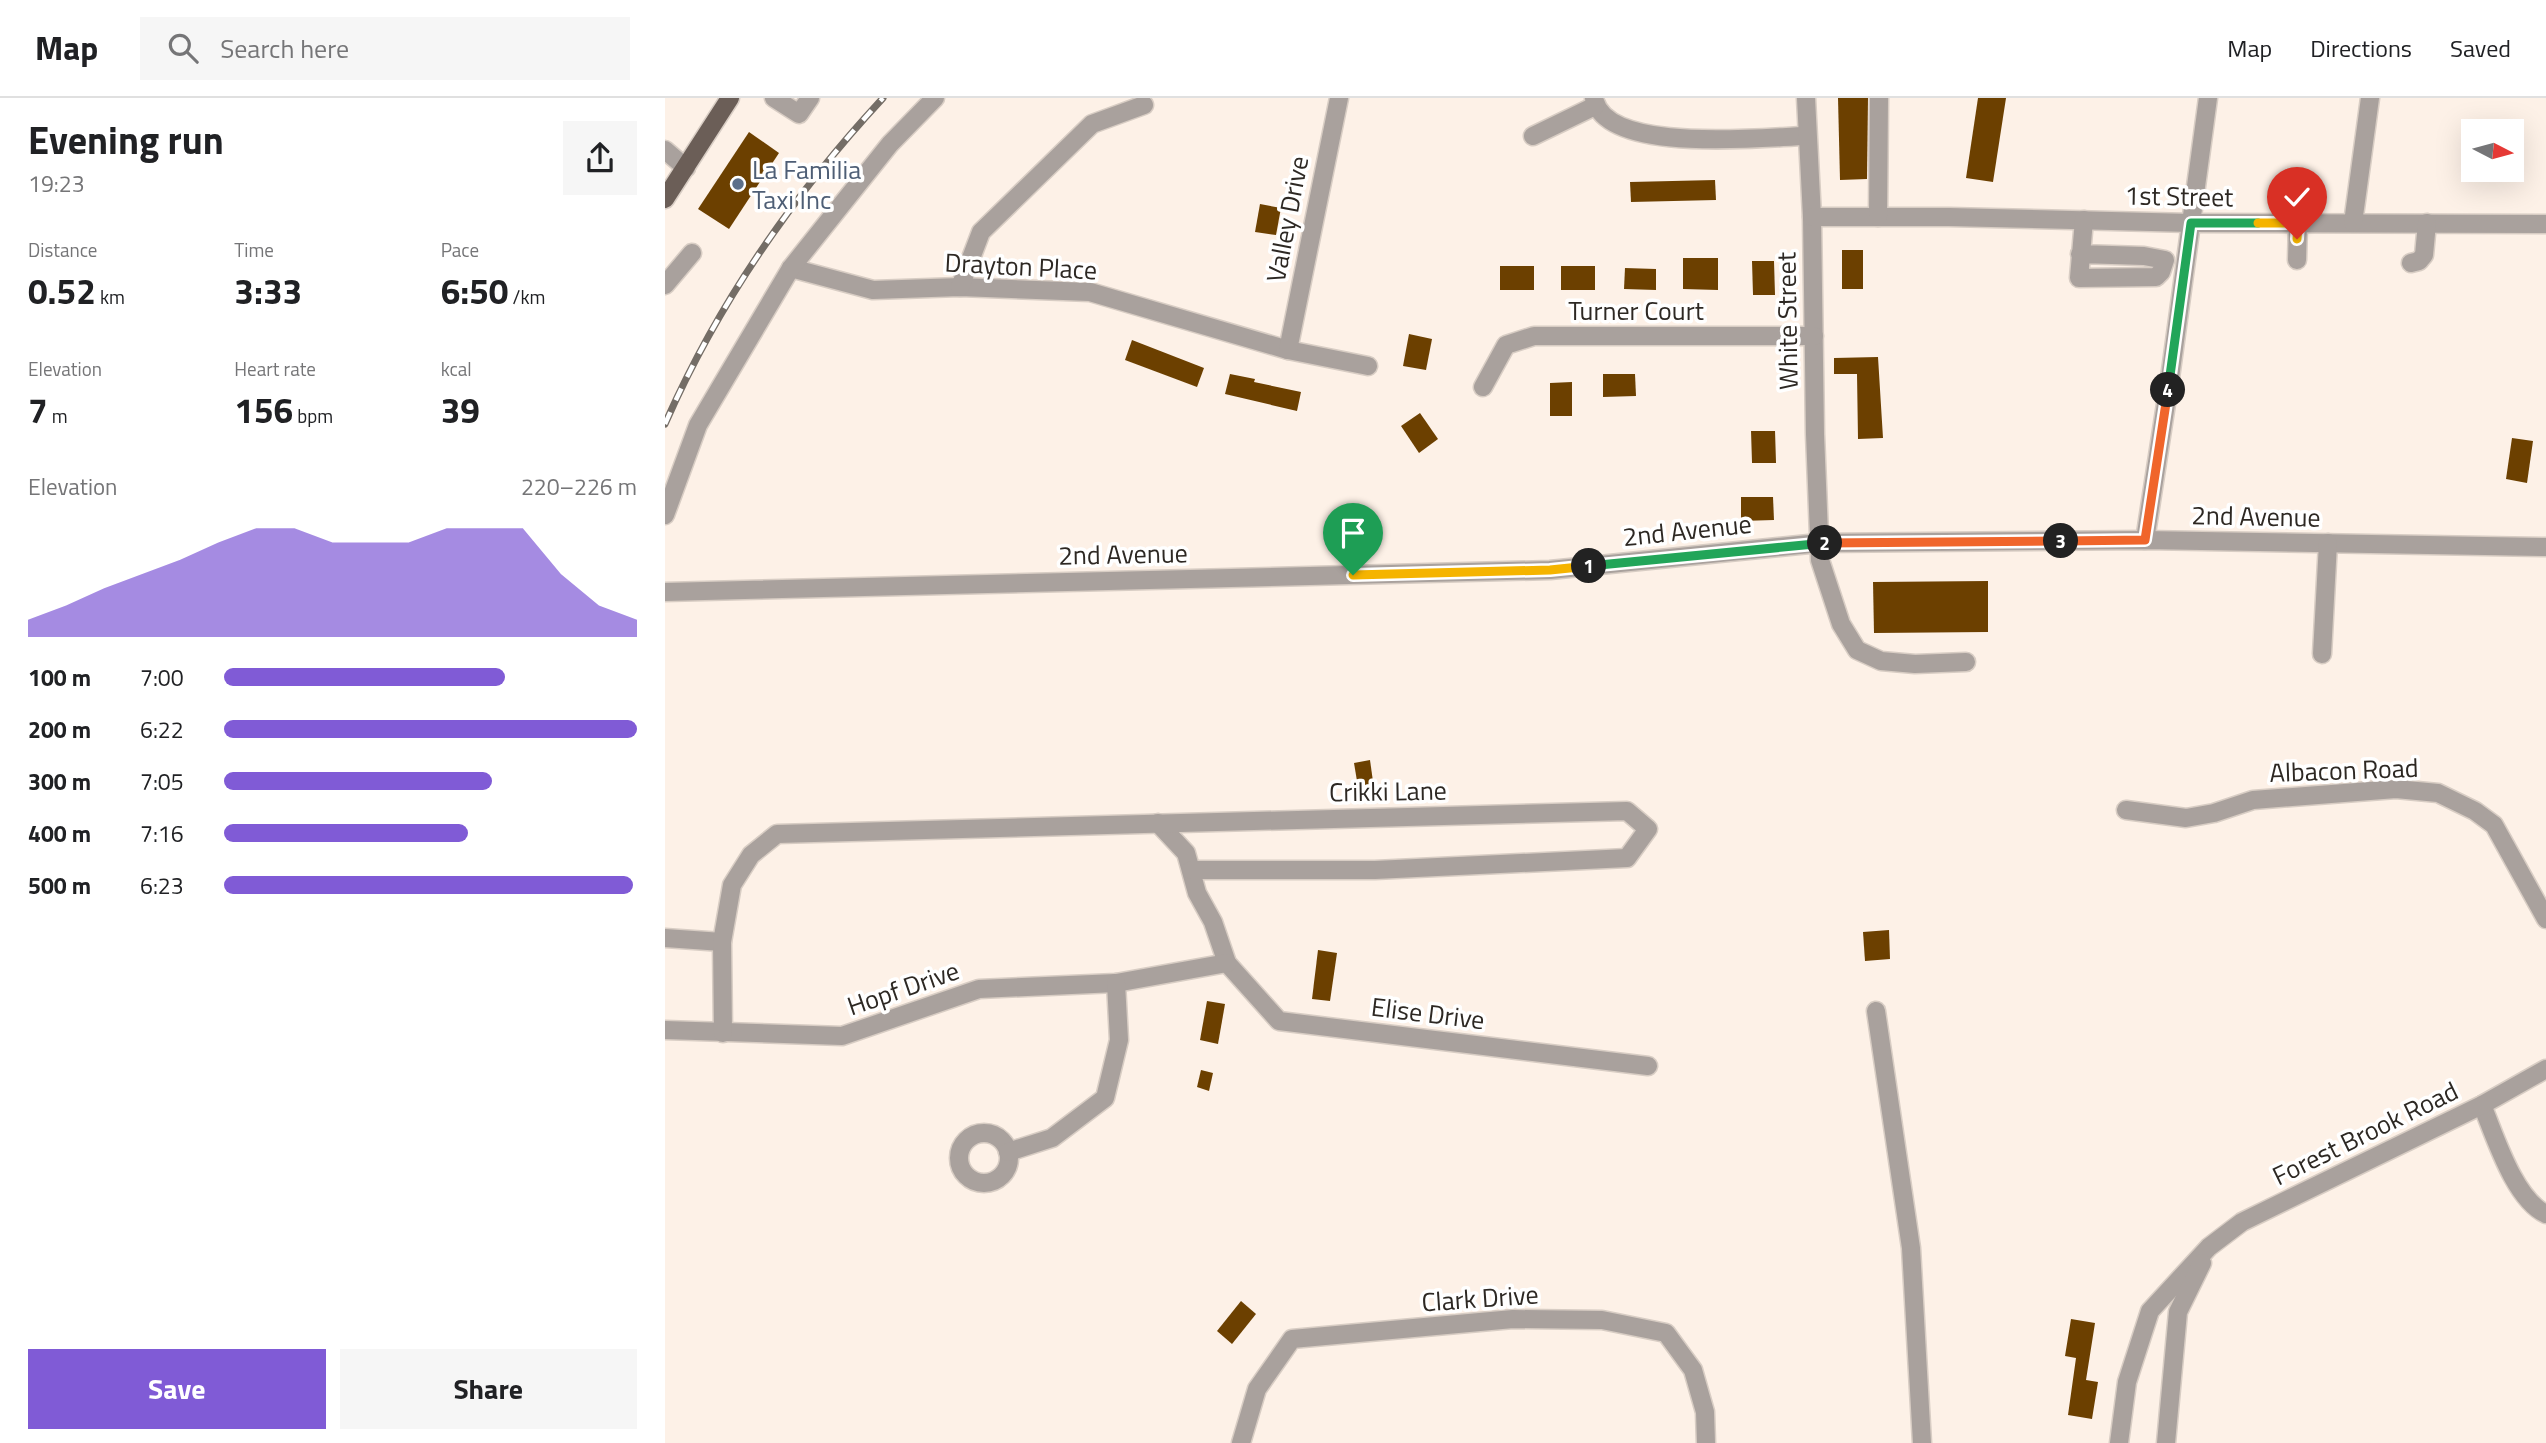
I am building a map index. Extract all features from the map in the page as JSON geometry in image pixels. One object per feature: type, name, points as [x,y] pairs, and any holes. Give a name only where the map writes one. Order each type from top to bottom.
[{"type":"main road","points":[[665,199],[730,98]]},
{"type":"street","points":[[774,98],[799,114],[810,98]]},
{"type":"street","points":[[665,515],[698,425],[791,268],[890,144],[935,98]]},
{"type":"street","name":"Valley Drive","points":[[1288,351],[1339,98]]},
{"type":"street","name":"White Street","points":[[1806,98],[1812,217],[1821,560],[1841,624],[1857,650],[1881,661],[1915,664],[1966,663]]},
{"type":"street","points":[[1878,217],[1879,98]]},
{"type":"street","points":[[2145,540],[2208,98]]},
{"type":"street","points":[[2353,223],[2370,98]]},
{"type":"street","points":[[1534,136],[1594,102],[1620,128],[1675,140],[1806,136]]},
{"type":"street","points":[[960,287],[981,232],[1092,124],[1144,105]]},
{"type":"street","points":[[665,150],[686,168]]},
{"type":"street","name":"1st Street","points":[[1812,217],[2191,223],[2546,224]]},
{"type":"street","points":[[2080,254],[2084,220]]},
{"type":"street","points":[[2297,260],[2298,223]]},
{"type":"street","points":[[2411,263],[2419,261],[2424,255],[2427,223]]},
{"type":"street","points":[[665,285],[692,253]]},
{"type":"street","name":"Drayton Place","points":[[791,268],[873,289],[960,287],[1090,292],[1288,351],[1368,366]]},
{"type":"street","name":"Turner Court","points":[[1483,387],[1506,345],[1534,336],[1814,336]]},
{"type":"street","name":"2nd Avenue","points":[[665,592],[1550,570],[1819,543],[2145,540],[2546,547]]},
{"type":"street","points":[[2322,654],[2327,543]]},
{"type":"street","name":"Albacon Road","points":[[2126,810],[2186,818],[2214,813],[2253,800],[2396,789],[2438,793],[2475,811],[2494,825],[2546,919]]},
{"type":"street","name":"Crikki Lane","points":[[723,1033],[722,942],[732,885],[751,855],[777,834],[1627,811],[1648,829],[1627,858],[1375,870],[1191,870]]},
{"type":"street","name":"Elise Drive","points":[[1158,823],[1186,853],[1197,893],[1213,922],[1227,962],[1279,1021],[1648,1066]]},
{"type":"street","points":[[665,938],[722,942]]},
{"type":"street","points":[[1008,1152],[1052,1138],[1105,1098],[1119,1040],[1116,983],[1227,962]]},
{"type":"street","name":"Hopf Drive","points":[[665,1030],[842,1036],[979,989],[1116,983]]},
{"type":"street","points":[[1876,1011],[1911,1248],[1922,1443]]},
{"type":"street","name":"Forest Brook Road","points":[[2119,1443],[2127,1382],[2150,1311],[2209,1247],[2242,1222],[2482,1105],[2546,1069]]},
{"type":"street","points":[[2482,1105],[2509,1172],[2537,1210],[2546,1214]]},
{"type":"street","name":"Forest Brook Road","points":[[2166,1443],[2178,1312],[2209,1247]]},
{"type":"street","name":"Clark Drive","points":[[1241,1443],[1257,1389],[1292,1339],[1513,1319],[1602,1320],[1666,1333],[1693,1370],[1705,1412],[1706,1443]]},
{"type":"building","points":[[1838,98],[1868,98],[1867,179],[1840,180]]},
{"type":"building","points":[[1978,98],[2006,98],[1993,182],[1966,178]]},
{"type":"building","points":[[749,132],[779,153],[729,229],[698,209]]},
{"type":"building","points":[[1715,180],[1716,200],[1631,202],[1630,182]]},
{"type":"building","points":[[1260,204],[1281,208],[1276,235],[1255,232]]},
{"type":"building","points":[[1842,250],[1863,250],[1863,289],[1842,289]]},
{"type":"building","points":[[1683,258],[1718,258],[1718,290],[1683,289]]},
{"type":"building","points":[[1752,261],[1774,261],[1775,295],[1753,295]]},
{"type":"building","points":[[1500,266],[1534,266],[1534,290],[1500,290]]},
{"type":"building","points":[[1561,266],[1595,266],[1595,290],[1561,290]]},
{"type":"building","points":[[1625,268],[1656,269],[1656,290],[1624,289]]},
{"type":"building","points":[[1409,334],[1432,339],[1426,370],[1403,366]]},
{"type":"building","points":[[1132,340],[1204,368],[1197,387],[1125,360]]},
{"type":"building","points":[[1878,357],[1883,438],[1858,439],[1857,374],[1834,374],[1834,358]]},
{"type":"building","points":[[1230,374],[1301,392],[1297,411],[1225,394]]},
{"type":"building","points":[[1603,374],[1635,374],[1636,396],[1603,397]]},
{"type":"building","points":[[1572,382],[1572,416],[1550,416],[1550,383]]},
{"type":"building","points":[[1420,413],[1438,439],[1419,453],[1401,426]]},
{"type":"building","points":[[1751,431],[1775,431],[1776,463],[1752,463]]},
{"type":"building","points":[[2512,438],[2533,441],[2527,483],[2506,479]]},
{"type":"building","points":[[1741,497],[1773,497],[1774,520],[1741,521]]},
{"type":"building","points":[[1988,581],[1988,632],[1874,633],[1873,582]]},
{"type":"building","points":[[1370,760],[1375,796],[1360,799],[1354,763]]},
{"type":"building","points":[[1889,930],[1890,959],[1865,961],[1863,932]]},
{"type":"building","points":[[1318,950],[1337,953],[1330,1001],[1312,999]]},
{"type":"building","points":[[1207,1001],[1225,1004],[1218,1044],[1200,1040]]},
{"type":"building","points":[[1201,1070],[1213,1073],[1209,1091],[1197,1087]]},
{"type":"building","points":[[1241,1301],[1256,1314],[1232,1344],[1217,1331]]},
{"type":"building","points":[[2071,1319],[2095,1323],[2086,1380],[2098,1382],[2092,1419],[2068,1415],[2076,1358],[2065,1356]]},
{"type":"railway","points":[[665,424],[709,336],[761,252],[819,172],[883,98]]},
{"type":"place","name":"La Familia Taxi Inc","points":[[738,184]]},
{"type":"route","points":[[1353,575],[1550,570],[1819,543],[2145,540],[2191,223],[2298,223],[2297,239]]}]
